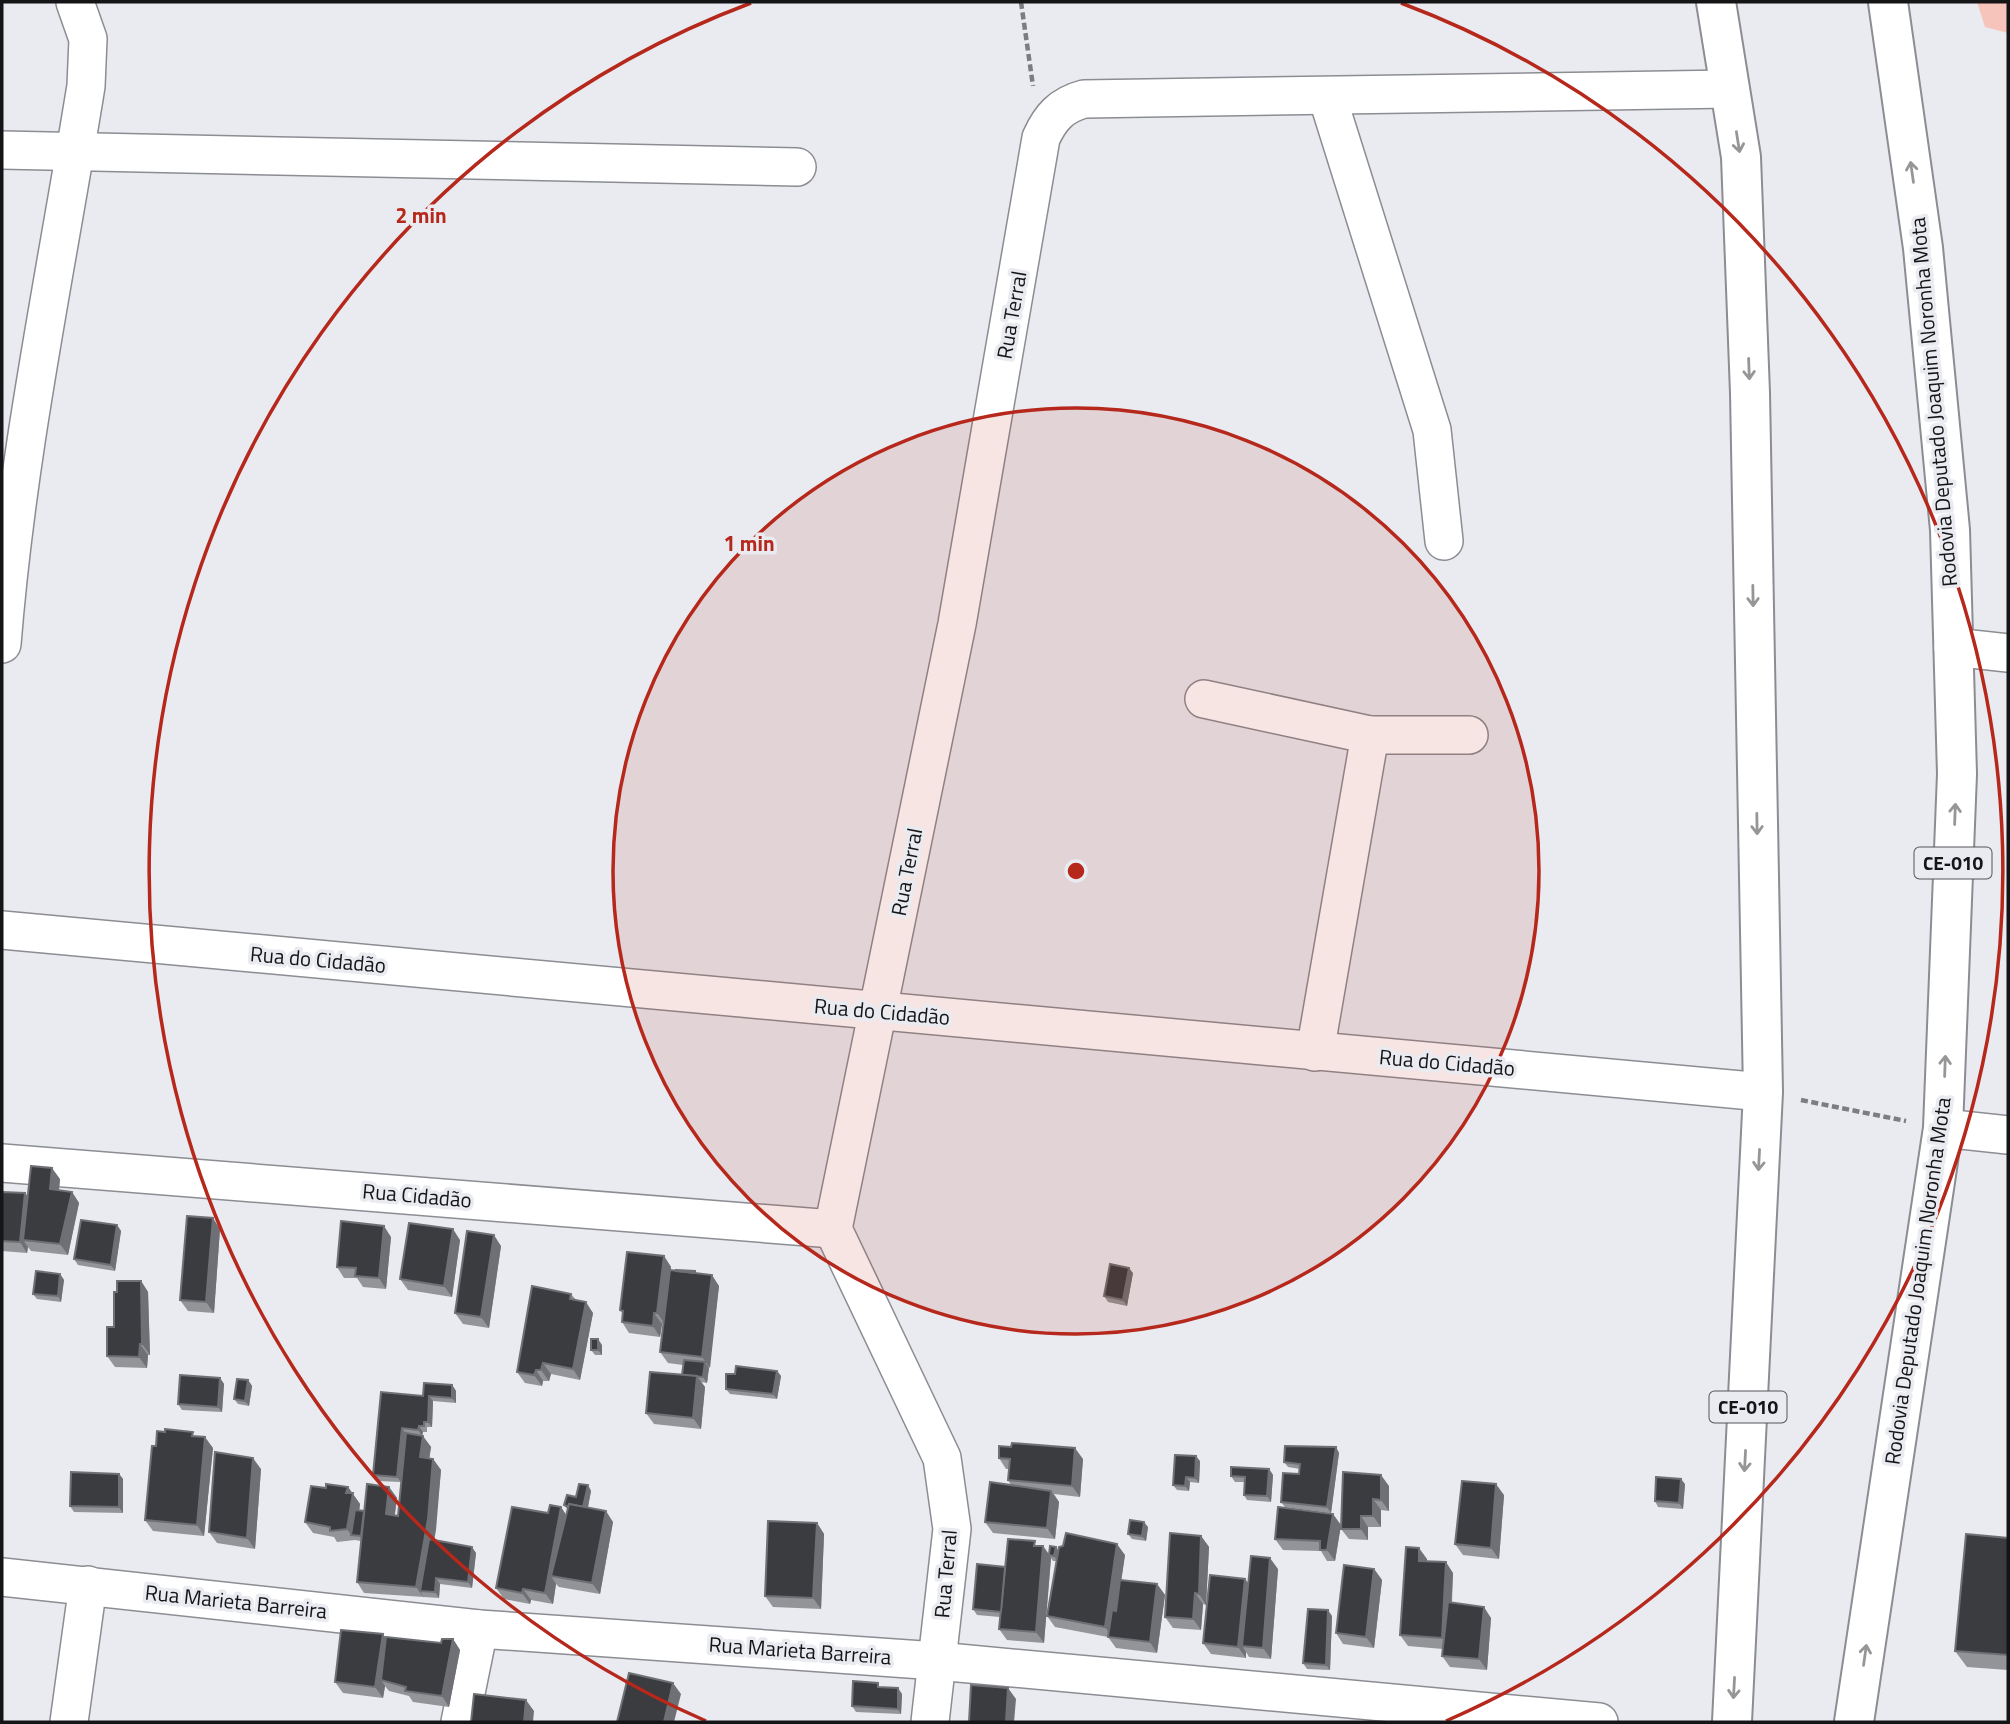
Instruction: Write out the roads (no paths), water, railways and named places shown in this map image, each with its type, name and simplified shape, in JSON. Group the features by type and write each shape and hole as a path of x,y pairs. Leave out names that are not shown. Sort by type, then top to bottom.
{"highway":[{"name":"CE-010","path":"1716,2 1741,157 1750,393 1763,1092 1732,1722"},
{"name":"Rodovia Deputado Joaquim Noronha Mota","path":"1854,1722 1943,1128 1957,774 1950,530 1923,248 1888,2"}],"street":[{"path":"2,644 9,557 34,372 86,86 88,39 75,2"},
{"path":"1444,541 1432,430 1327,96 1730,89"},
{"name":"Rua Terral","path":"930,1722 952,1529 942,1458 833,1229 957,624 1041,138 1049,120 1060,109 1084,99 1327,96"},
{"path":"2,150 797,167"},
{"path":"1953,647 2008,653"},
{"path":"1204,699 1370,735 1469,735"},
{"path":"1315,1052 1370,735"},
{"name":"Rua do Cidadão","path":"2,930 1763,1092"},
{"path":"1943,1128 2008,1135"},
{"name":"Rua Cidadão","path":"2,1163 833,1229"},
{"name":"Rua Marieta Barreira","path":"2,1577 480,1629 937,1661 1599,1722"},
{"path":"69,1722 88,1585"},
{"path":"460,1722 480,1629"}]}
